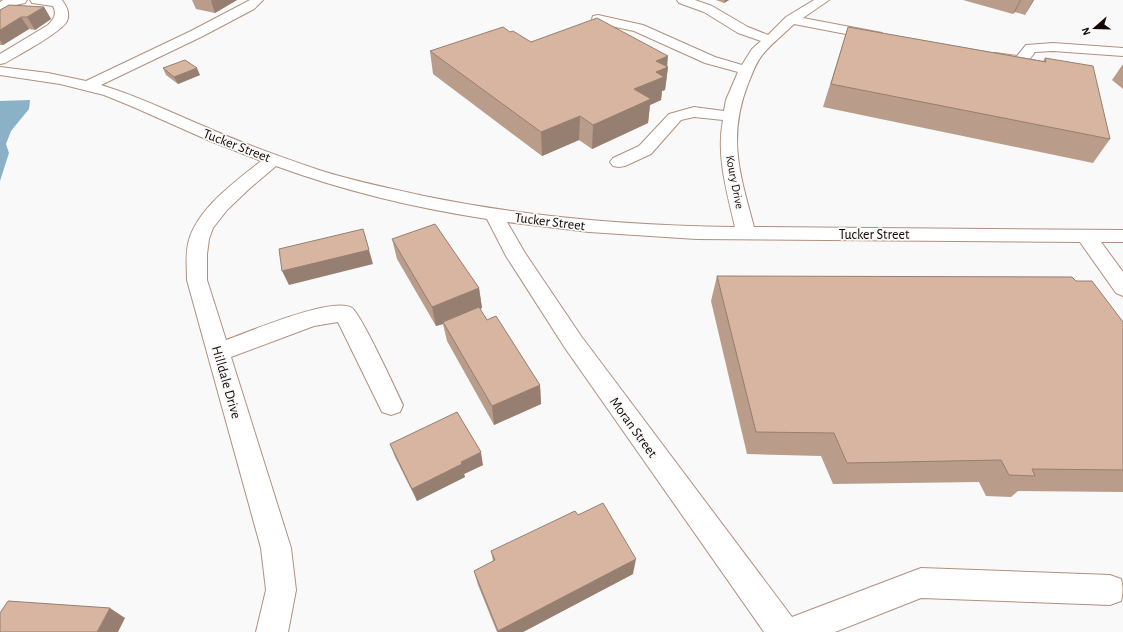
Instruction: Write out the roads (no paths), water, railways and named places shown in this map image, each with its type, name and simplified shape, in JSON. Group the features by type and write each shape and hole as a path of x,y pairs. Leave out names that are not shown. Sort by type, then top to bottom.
{"street":[{"path":"0,7 8,3 21,0"},
{"path":"0,60 53,28 60,21 62,11 58,3 36,0"},
{"path":"87,86 196,34 250,6 257,0"},
{"path":"683,0 708,9 743,30 770,40"},
{"name":"Koury Drive","path":"746,233 730,168 728,134 734,100 746,70 757,52 790,20 823,0"},
{"path":"598,19 638,28 710,60 746,70"},
{"path":"790,20 890,38"},
{"path":"982,55 1021,61 1031,48 1053,47 1123,52"},
{"name":"Tucker Street","path":"0,71 44,76 87,86 127,99 203,132 274,159 313,173 372,191 494,215 631,230 746,233 1123,236"},
{"path":"619,162 645,150 675,117 694,112 732,116"},
{"name":"Hilldale Drive","path":"272,632 281,590 276,548 197,280 199,239 211,216 232,195 274,159"},
{"name":"Moran Street","path":"494,215 516,256 573,342 783,632"},
{"path":"1086,236 1123,288"},
{"path":"218,352 311,318 331,314 344,314 350,321 391,406"},
{"path":"794,632 921,583 1110,590"}],"water":[{"path":"30,100 29,109 11,131 6,144 9,153 0,181 0,101"}]}
